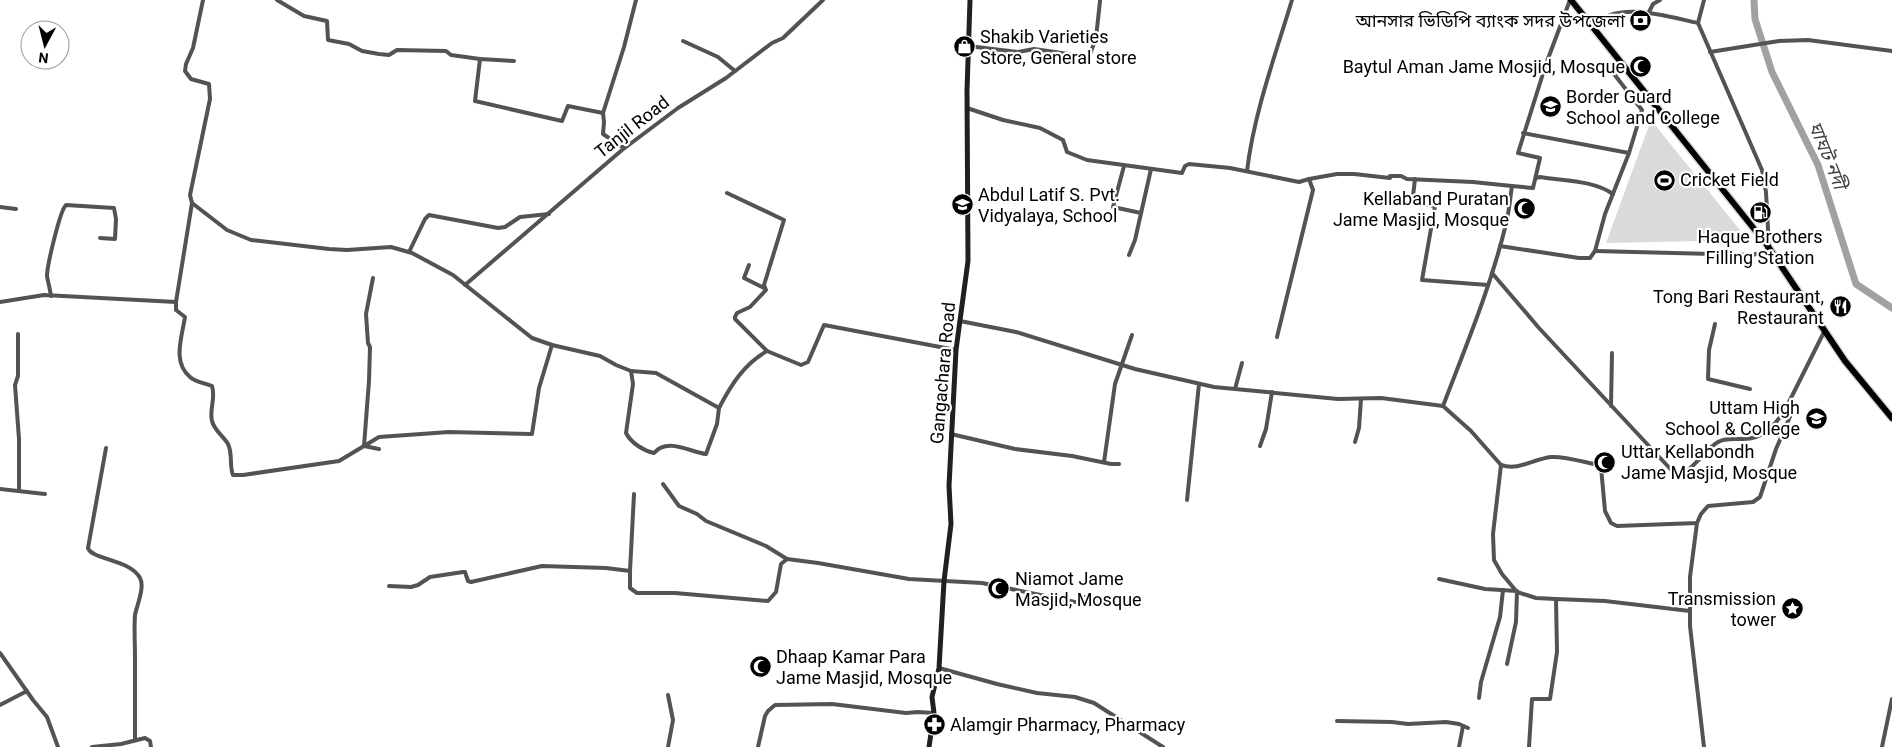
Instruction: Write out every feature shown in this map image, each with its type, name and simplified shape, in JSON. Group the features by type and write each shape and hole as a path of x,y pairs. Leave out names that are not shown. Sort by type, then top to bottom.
{"highway":[{"path":"1571,0 1768,247 1845,361 1892,418"}],"main road":[{"name":"Gangachara Road","path":"929,747 934,713 932,697 939,668 944,580 951,524 949,486 956,350 968,261 967,108 970,0"}],"street":[{"path":"203,0 193,48 185,71 186,75 190,78 205,82 210,88 210,99 190,195 192,203 176,310 185,317 179,355 180,364 190,378 212,386 214,395 212,423 228,445 232,456 233,475 339,461 379,437 449,432 532,434 539,388 552,346"},
{"path":"277,0 304,16 327,21 328,40 349,44 362,51 389,55 397,50 446,50 451,55 514,61"},
{"path":"624,148 603,134 604,122 602,113 624,47 636,0"},
{"name":"Tanjil Road","path":"466,285 624,148 678,108 735,71 772,43 783,38 823,0"},
{"path":"1247,171 1249,152 1263,95 1292,0"},
{"path":"967,108 1002,120 1040,128 1063,140 1067,152 1087,160 1124,166 1182,173 1185,166 1189,164 1247,171 1299,182 1309,178 1336,174 1354,174 1534,188 1540,158 1518,153 1552,46 1571,0"},
{"path":"1648,12 1653,4 1660,0"},
{"path":"1595,251 1752,255 1765,252 1768,247 1766,192 1762,170 1698,23 1704,0"},
{"path":"968,46 1018,52 1034,49 1089,57 1096,38 1100,1"},
{"path":"1592,26 1598,19 1614,12 1628,9 1698,23"},
{"path":"1710,52 1779,41 1808,40 1892,51"},
{"path":"683,41 718,58 735,71"},
{"path":"480,59 475,101 562,121 568,106 602,113"},
{"path":"1500,246 1579,258 1590,258 1595,251 1642,110 1614,74 1612,69 1622,63"},
{"path":"1523,133 1629,153"},
{"path":"1124,166 1113,207 1141,213"},
{"path":"1129,255 1135,240 1151,169"},
{"path":"1277,337 1312,190 1309,178"},
{"path":"1536,178 1594,185 1606,189 1613,194"},
{"path":"1415,179 1413,196 1424,197 1423,204 1435,206 1422,280 1488,285"},
{"path":"1443,406 1492,273 1507,223 1512,186"},
{"path":"727,192 784,220 764,285 766,290"},
{"path":"192,203 227,230 251,240 338,250 391,247 409,252 466,285 532,338 552,346 600,356 631,371 656,373 719,408"},
{"path":"51,296 47,275 52,244 57,233 62,208 66,205 114,208 116,239 100,238"},
{"path":"0,207 16,209"},
{"path":"409,252 425,219 429,215 498,228 505,227 520,217 549,214"},
{"path":"749,265 744,278 766,290"},
{"path":"1492,273 1539,328 1676,475 1681,475 1688,470 1709,447 1721,440 1751,440 1761,436 1776,424 1825,331"},
{"path":"364,446 370,347 368,343 366,314 373,278"},
{"path":"766,290 750,307 737,313 735,320 767,351 801,365 808,362 822,327 827,324 956,350"},
{"path":"0,302 51,296 176,302"},
{"path":"960,321 1016,332 1122,364 1199,384 1338,399 1380,398 1443,406 1471,431 1501,464 1507,467 1525,465 1551,457 1601,467 1605,511 1610,523 1617,526 1698,523"},
{"path":"1715,324 1709,350 1708,378 1750,389"},
{"path":"18,334 18,376 15,385 19,439 19,490"},
{"path":"1104,462 1115,384 1132,335"},
{"path":"631,371 633,384 626,433 629,438 651,453 654,453 660,447 666,446 682,447 706,454 717,424 719,408 732,384 744,369 758,356 767,351"},
{"path":"1611,406 1612,353"},
{"path":"1235,389 1242,363"},
{"path":"1187,500 1199,384"},
{"path":"1260,446 1266,429 1272,392"},
{"path":"1355,442 1360,428 1360,399"},
{"path":"1704,747 1690,626 1690,577 1698,523 1701,514 1708,506 1753,502 1760,497 1776,449 1792,412 1786,408"},
{"path":"951,434 1015,449 1119,464"},
{"path":"364,446 380,449"},
{"path":"106,448 88,548 94,555 113,559 124,564 139,576 142,582 135,617 135,740"},
{"path":"1501,464 1493,534 1494,560 1502,574 1517,592 1536,598 1605,601 1690,612"},
{"path":"663,484 679,506 697,514 706,521 766,546 787,559 909,579 982,584 1075,602"},
{"path":"0,489 44,494"},
{"path":"634,494 630,588 637,593 675,593 768,602 776,592 781,564 787,559"},
{"path":"390,586 411,587 430,577 463,572 465,572 468,580 471,582 482,581 542,566 606,568 630,571"},
{"path":"1439,579 1485,589 1517,591 1516,622 1507,664"},
{"path":"1479,698 1481,682 1500,617 1503,590"},
{"path":"1085,597 1102,599"},
{"path":"1529,747 1532,699 1550,699 1557,652 1556,599"},
{"path":"0,653 47,717 58,747"},
{"path":"939,668 997,684 1037,693 1075,697 1094,703 1163,747"},
{"path":"0,705 27,691"},
{"path":"668,695 673,720 668,747"},
{"path":"1882,747 1892,699"},
{"path":"758,747 765,716 775,705 832,704 906,713 934,713"},
{"path":"1337,721 1408,724 1446,722 1468,728"},
{"path":"1459,747 1463,726"},
{"path":"92,747 121,746 145,738 150,742 151,747"}],"shaded area":[{"name":"Cricket Field","path":"1651,120 1748,240 1606,243"}],"waterway":[{"name":"ঘাঘট নদী","path":"1754,0 1755,19 1772,72 1818,165 1856,284 1892,308"}],"place":[{"name":"আনসার ভিডিপি ব্যাংক সদর উপজেলা","path":"1641,21"},
{"name":"Shakib Varieties Store, General store","path":"964,47"},
{"name":"Baytul Aman Jame Mosjid, Mosque","path":"1641,67"},
{"name":"Border Guard School and College","path":"1550,107"},
{"name":"Cricket Field","path":"1664,180"},
{"name":"Abdul Latif S. Pvt. Vidyalaya, School","path":"962,205"},
{"name":"Kellaband Puratan Jame Masjid, Mosque","path":"1525,209"},
{"name":"Haque Brothers Filling Station","path":"1760,212"},
{"name":"Tong Bari Restaurant, Restaurant","path":"1840,307"},
{"name":"Uttam High School & College","path":"1816,418"},
{"name":"Uttar Kellabondh Jame Masjid, Mosque","path":"1605,462"},
{"name":"Niamot Jame Masjid, Mosque","path":"999,589"},
{"name":"Transmission tower","path":"1792,609"},
{"name":"Dhaap Kamar Para Jame Masjid, Mosque","path":"760,667"},
{"name":"Alamgir Pharmacy, Pharmacy","path":"934,725"}]}
